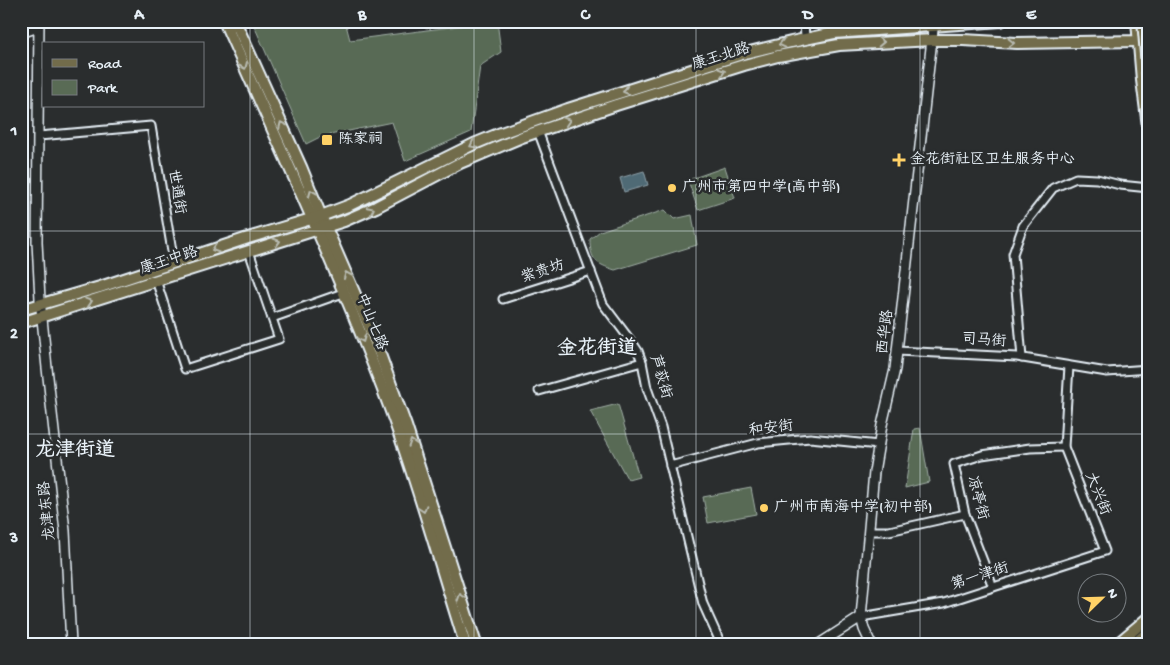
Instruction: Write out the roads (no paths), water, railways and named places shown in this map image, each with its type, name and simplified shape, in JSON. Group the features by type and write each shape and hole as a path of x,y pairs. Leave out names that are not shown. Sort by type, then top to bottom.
{"highway":[{"path":"1144,21 1149,76"}],"main road":[{"name":"中山七路","path":"224,21 274,134 298,171"},
{"name":"中山七路","path":"235,21 321,228 343,293 394,420 465,644"},
{"name":"康王北路","path":"317,218 350,205 474,144 520,125 728,58 834,33 907,28 934,23 1001,21"},
{"path":"1137,21 1149,134"},
{"path":"1138,41 1149,33"},
{"name":"康王北路","path":"321,228 364,213 437,174 538,131 744,65 778,56 832,45 907,41 962,40 1017,43 1138,41"},
{"name":"康王中路","path":"21,310 317,218"},
{"name":"中山七路","path":"321,228 374,338 394,390 476,644"},
{"name":"康王中路","path":"21,323 321,228"},
{"path":"1117,644 1149,617"},
{"path":"1134,644 1149,631"}],"street":[{"path":"804,21 805,39"},
{"name":"西华路","path":"871,644 861,617 874,472 895,369 934,23"},
{"path":"21,33 38,24"},
{"name":"龙津东路","path":"38,24 37,242 42,317 64,532 72,644"},
{"path":"907,28 912,30 914,34 907,41"},
{"name":"世通街","path":"38,136 151,126 174,263"},
{"name":"芦荻街","path":"538,131 603,304 634,345 642,362 647,388 661,427 703,604 720,644"},
{"path":"1022,358 1013,254 1023,226 1053,188 1076,178 1097,179 1120,185 1149,188"},
{"path":"156,280 185,369 279,339 249,251"},
{"name":"紫贵坊","path":"503,300 591,271"},
{"path":"272,318 343,293"},
{"name":"司马街","path":"897,351 1022,358 1107,372 1149,369"},
{"path":"539,391 642,362"},
{"path":"1064,447 1069,366"},
{"name":"和安街","path":"670,466 758,443 810,438 879,444"},
{"name":"凉亭街","path":"993,587 965,514 954,464 982,455 1030,448 1064,447"},
{"name":"大兴街","path":"1064,447 1105,551"},
{"path":"869,531 890,531 965,514"},
{"name":"第一津街","path":"861,617 944,603 1105,551"},
{"path":"819,644 861,617"},
{"path":"1126,644 1149,625"},
{"path":"1141,644 1149,637"}],"water":[{"path":"644,171 648,185 624,192 620,178"}],"place":[{"name":"陈家祠","path":"327,140"},
{"name":"金花街社区卫生服务中心","path":"899,160"},
{"name":"广州市第四中学(高中部)","path":"672,188"},
{"name":"广州市南海中学(初中部)","path":"764,508"}],"district":[{"name":"金花街道","path":"597,349"},
{"name":"龙津街道","path":"75,451"}]}
